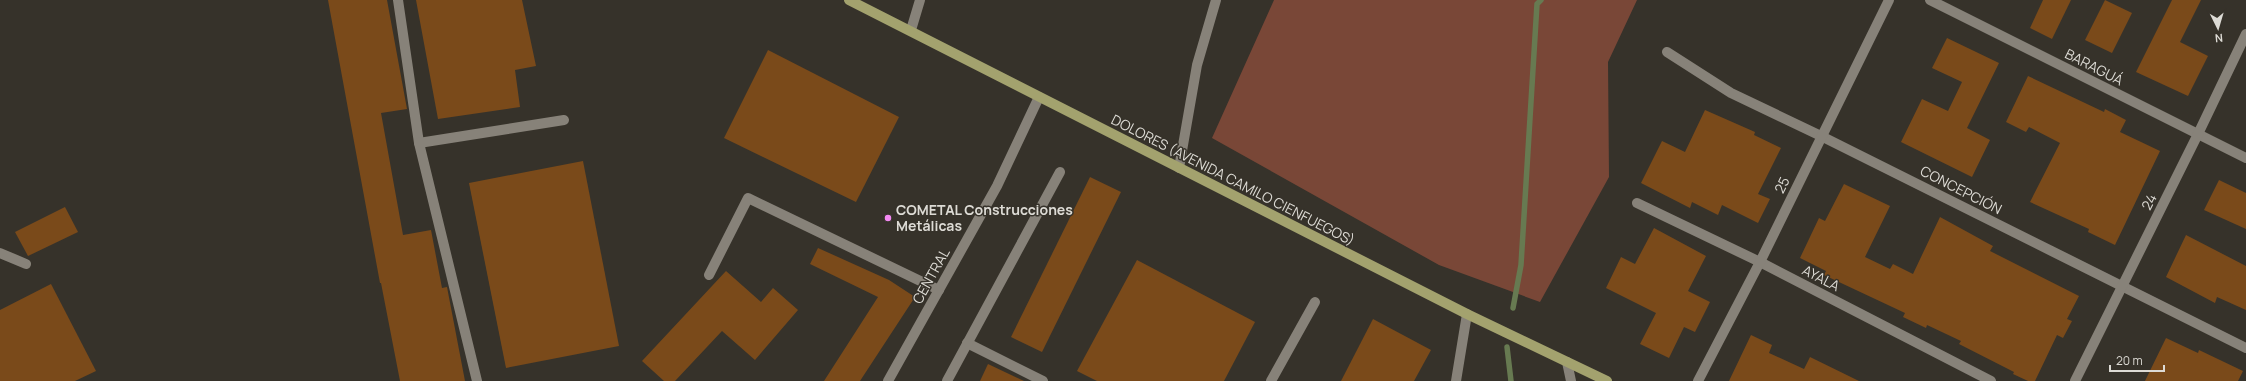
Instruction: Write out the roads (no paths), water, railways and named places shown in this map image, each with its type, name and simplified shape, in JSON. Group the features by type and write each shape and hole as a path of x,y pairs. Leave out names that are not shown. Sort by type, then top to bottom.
{"main road":[{"name":"DOLORES (AVENIDA CAMILO CIENFUEGOS)","path":"849,0 911,30 1039,97 1467,314 1607,381"}],"street":[{"path":"398,0 419,144 478,381"},
{"path":"911,30 920,0"},
{"path":"1179,168 1197,65 1216,0"},
{"name":"25","path":"1698,381 1760,262 1889,0"},
{"name":"BARAGUÁ","path":"1930,0 2246,158"},
{"name":"24","path":"2075,381 2246,34"},
{"name":"CONCEPCIÓN","path":"1667,52 1731,93 1821,136 2246,348"},
{"name":"CENTRAL","path":"888,381 997,186 1039,97"},
{"path":"419,144 564,120"},
{"path":"947,381 1060,172"},
{"path":"709,275 748,198 939,290"},
{"name":"AYALA","path":"1637,202 1760,262 1991,381"},
{"path":"0,253 26,264"},
{"path":"1271,381 1315,302"},
{"path":"1456,381 1467,314"},
{"path":"967,343 1044,381"},
{"path":"1568,362 1571,381"}],"waterway":[{"path":"1513,308 1521,265 1537,4 1541,0"},
{"path":"1507,347 1511,381"}],"place":[{"name":"COMETAL Construcciones Metálicas","path":"888,218"}]}
